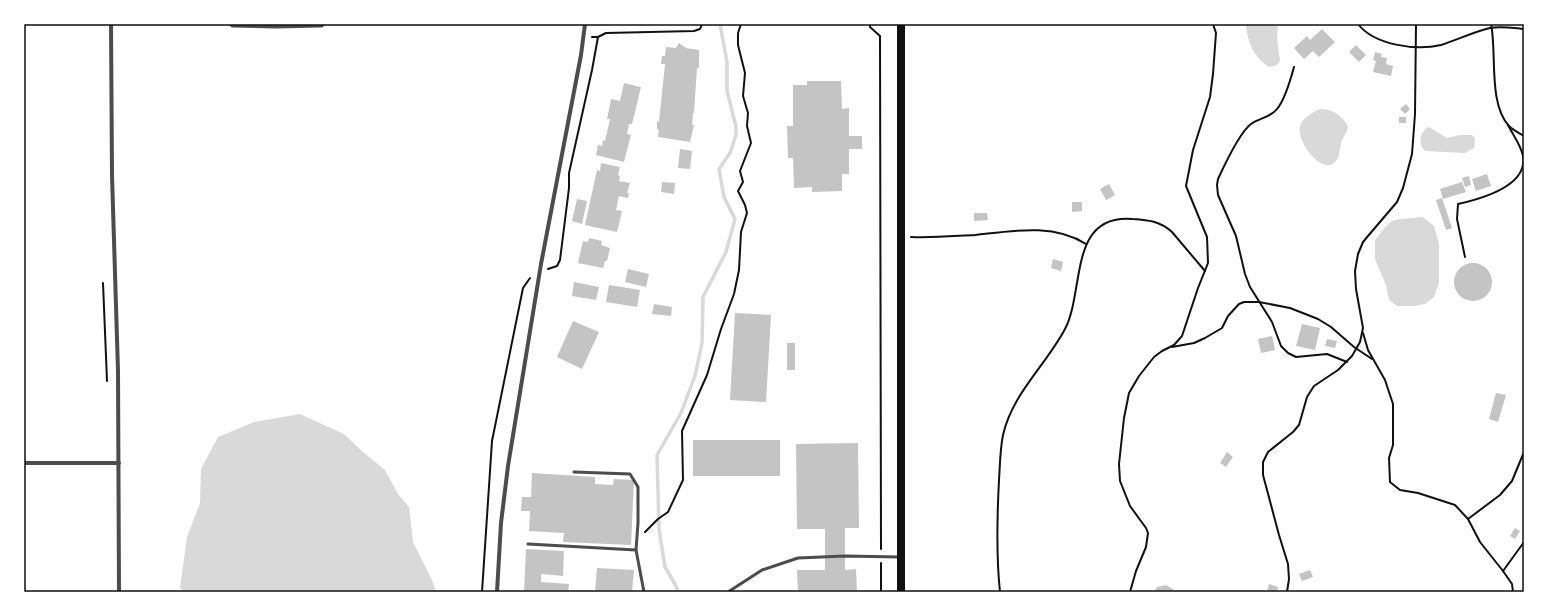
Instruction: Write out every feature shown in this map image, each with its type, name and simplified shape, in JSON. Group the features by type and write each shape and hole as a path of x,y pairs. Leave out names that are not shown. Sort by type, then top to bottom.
{"main road":[{"path":"901,24 902,592"}],"street":[{"path":"111,24 112,175 118,371 119,592"},
{"path":"233,24 321,24"},
{"path":"497,592 504,492 540,272 584,37 585,24"},
{"path":"24,463 119,463"}],"lane":[{"path":"574,472 630,474 638,487 636,550 644,592"},
{"path":"528,544 636,550"},
{"path":"728,592 762,570 798,558 845,556 901,557"}],"path":[{"path":"584,37 598,37 606,33 694,31 700,29 702,24"},
{"path":"640,536 658,518 668,512 683,480 682,431 707,375 721,329 734,294 739,270 741,232 747,213 745,205 738,192 743,182 740,171 751,143 747,126 748,113 744,96 745,73 738,45 738,33 741,24"},
{"path":"870,24 870,27 880,36 881,592"},
{"path":"1170,348 1178,342 1184,331 1208,263 1207,237 1186,186 1193,150 1210,97 1216,33 1213,24"},
{"path":"1358,24 1363,30 1376,39 1397,44 1428,47 1441,45 1492,28 1524,29"},
{"path":"1416,24 1417,46 1415,114 1409,165 1397,202 1363,242 1358,254 1355,271 1356,289 1365,342 1385,380 1393,404 1393,445 1389,458 1390,482 1400,490 1418,493 1455,505 1468,519 1480,542 1512,584 1513,592"},
{"path":"1491,24 1496,92 1501,112 1518,144 1523,157 1524,165"},
{"path":"482,592 492,441 523,288 529,279 540,272 557,266 560,260 569,188 569,173 598,37"},
{"path":"1294,67 1278,109 1271,115 1252,122 1246,129 1239,138 1221,173 1217,185 1220,200 1236,236 1245,274 1250,287 1272,322 1279,342 1288,353 1296,357 1327,354 1347,362"},
{"path":"1508,125 1524,136"},
{"path":"1465,257 1458,219 1458,204 1490,195 1510,183 1521,172 1523,157"},
{"path":"1000,592 996,535 1003,436 1008,420 1021,394 1068,324 1074,304 1080,262 1086,244 1099,228 1110,221 1124,218 1157,222 1166,226 1172,232 1205,271"},
{"path":"902,237 947,237 1042,230 1065,234 1086,244"},
{"path":"103,283 107,381"},
{"path":"1130,592 1136,571 1146,547 1148,533 1130,506 1120,481 1119,464 1124,418 1129,393 1139,376 1154,357 1162,351 1170,348 1194,343 1222,328 1228,316 1240,304 1244,302 1259,302 1290,308 1318,319 1334,329 1357,349 1374,360"},
{"path":"1287,592 1289,579 1288,564 1263,475 1263,462 1268,452 1293,432 1299,425 1307,397 1314,386 1338,370 1347,362 1357,349 1362,337 1363,328"},
{"path":"1468,519 1500,495 1512,481 1524,452"},
{"path":"1503,571 1524,542"}],"shaded area":[{"path":"1246,24 1278,24 1277,39 1280,61 1277,65 1269,67 1255,54 1248,37"},
{"path":"1320,109 1329,110 1337,114 1348,127 1337,159 1334,163 1328,165 1322,164 1310,154 1305,147 1300,132 1300,126 1303,120"},
{"path":"1429,127 1447,138 1460,135 1472,135 1475,139 1474,148 1465,153 1426,151 1422,146 1421,135 1426,128"},
{"path":"1423,217 1434,226 1439,244 1439,283 1434,297 1425,304 1414,306 1397,306 1389,300 1386,285 1375,259 1375,240 1385,227 1392,221"},
{"path":"300,414 344,434 385,470 398,494 409,507 413,542 432,580 436,592 185,592 180,588 187,537 200,503 201,469 218,437 254,422"}],"building":[{"path":"1322,29 1335,42 1319,57 1313,51 1304,59 1294,48 1307,36 1310,40"},
{"path":"679,43 686,48 699,50 699,68 697,68 692,125 694,125 690,142 658,137 659,130 657,129 665,64 661,64 662,56 665,56 666,47 676,48"},
{"path":"1356,45 1366,55 1359,62 1349,52"},
{"path":"1375,52 1382,54 1381,57 1387,58 1386,64 1393,66 1391,76 1373,72 1376,61 1373,60"},
{"path":"807,81 841,81 842,109 849,108 849,136 862,136 862,149 849,149 849,174 842,174 842,191 812,192 812,187 794,188 793,158 788,158 787,126 793,126 793,85 807,85"},
{"path":"624,83 641,87 632,124 629,124 627,134 631,135 624,162 596,155 598,145 602,146 603,140 605,141 610,119 607,119 611,99 620,101"},
{"path":"1406,104 1410,109 1405,114 1400,109"},
{"path":"1399,117 1406,117 1406,123 1399,123"},
{"path":"680,149 692,151 690,169 678,168"},
{"path":"601,163 620,167 618,175 620,176 619,181 630,183 627,193 629,193 628,198 619,196 616,210 622,211 617,232 585,225 597,170 600,171"},
{"path":"1487,174 1491,186 1476,191 1472,179"},
{"path":"1469,176 1471,185 1465,187 1462,178"},
{"path":"662,182 675,183 674,194 661,192"},
{"path":"1462,182 1466,192 1443,199 1440,189"},
{"path":"1109,184 1115,195 1106,200 1100,189"},
{"path":"1442,198 1452,228 1446,230 1436,200"},
{"path":"577,199 587,201 582,224 572,221"},
{"path":"1072,202 1082,202 1082,211 1072,212"},
{"path":"974,213 987,213 988,220 974,221"},
{"path":"589,238 602,241 601,245 610,248 607,261 605,261 603,268 578,263 583,241 588,242"},
{"path":"1053,259 1063,262 1061,271 1051,268"},
{"path":"1473,263 1483,266 1489,272 1492,282 1489,292 1483,298 1473,301 1463,298 1457,292 1454,282 1457,272 1463,266"},
{"path":"628,269 649,274 646,287 625,282"},
{"path":"574,282 599,287 596,300 572,296"},
{"path":"609,285 640,290 637,307 606,302"},
{"path":"654,304 672,307 671,316 652,314"},
{"path":"735,313 771,315 766,402 730,400"},
{"path":"573,321 599,332 582,369 557,357"},
{"path":"1302,324 1320,328 1315,350 1296,346"},
{"path":"1272,336 1275,350 1261,353 1258,339"},
{"path":"1327,339 1337,341 1335,348 1325,346"},
{"path":"787,343 795,343 795,370 787,370"},
{"path":"1496,393 1506,395 1498,422 1489,419"},
{"path":"693,440 780,440 780,476 693,476"},
{"path":"858,443 859,528 845,528 845,570 856,569 857,592 798,592 797,570 825,570 825,529 797,529 796,444"},
{"path":"1227,452 1233,457 1226,467 1220,463"},
{"path":"532,473 595,477 595,484 613,485 614,479 634,480 631,545 563,542 564,533 529,531 530,511 521,511 522,497 531,497"},
{"path":"1515,528 1520,531 1515,539 1510,536"},
{"path":"526,549 564,551 563,576 541,574 541,582 569,584 568,592 524,592"},
{"path":"597,568 634,570 632,592 595,592"},
{"path":"1310,570 1313,577 1302,581 1299,574"},
{"path":"1269,584 1278,587 1277,592 1267,592"},
{"path":"1166,585 1173,589 1174,592 1154,592 1157,587"}],"waterway":[{"path":"678,592 665,567 659,529 657,455 681,413 695,376 702,343 703,297 726,252 735,219 724,197 719,169 730,153 736,135 736,127 727,91 727,62 720,24"}]}
